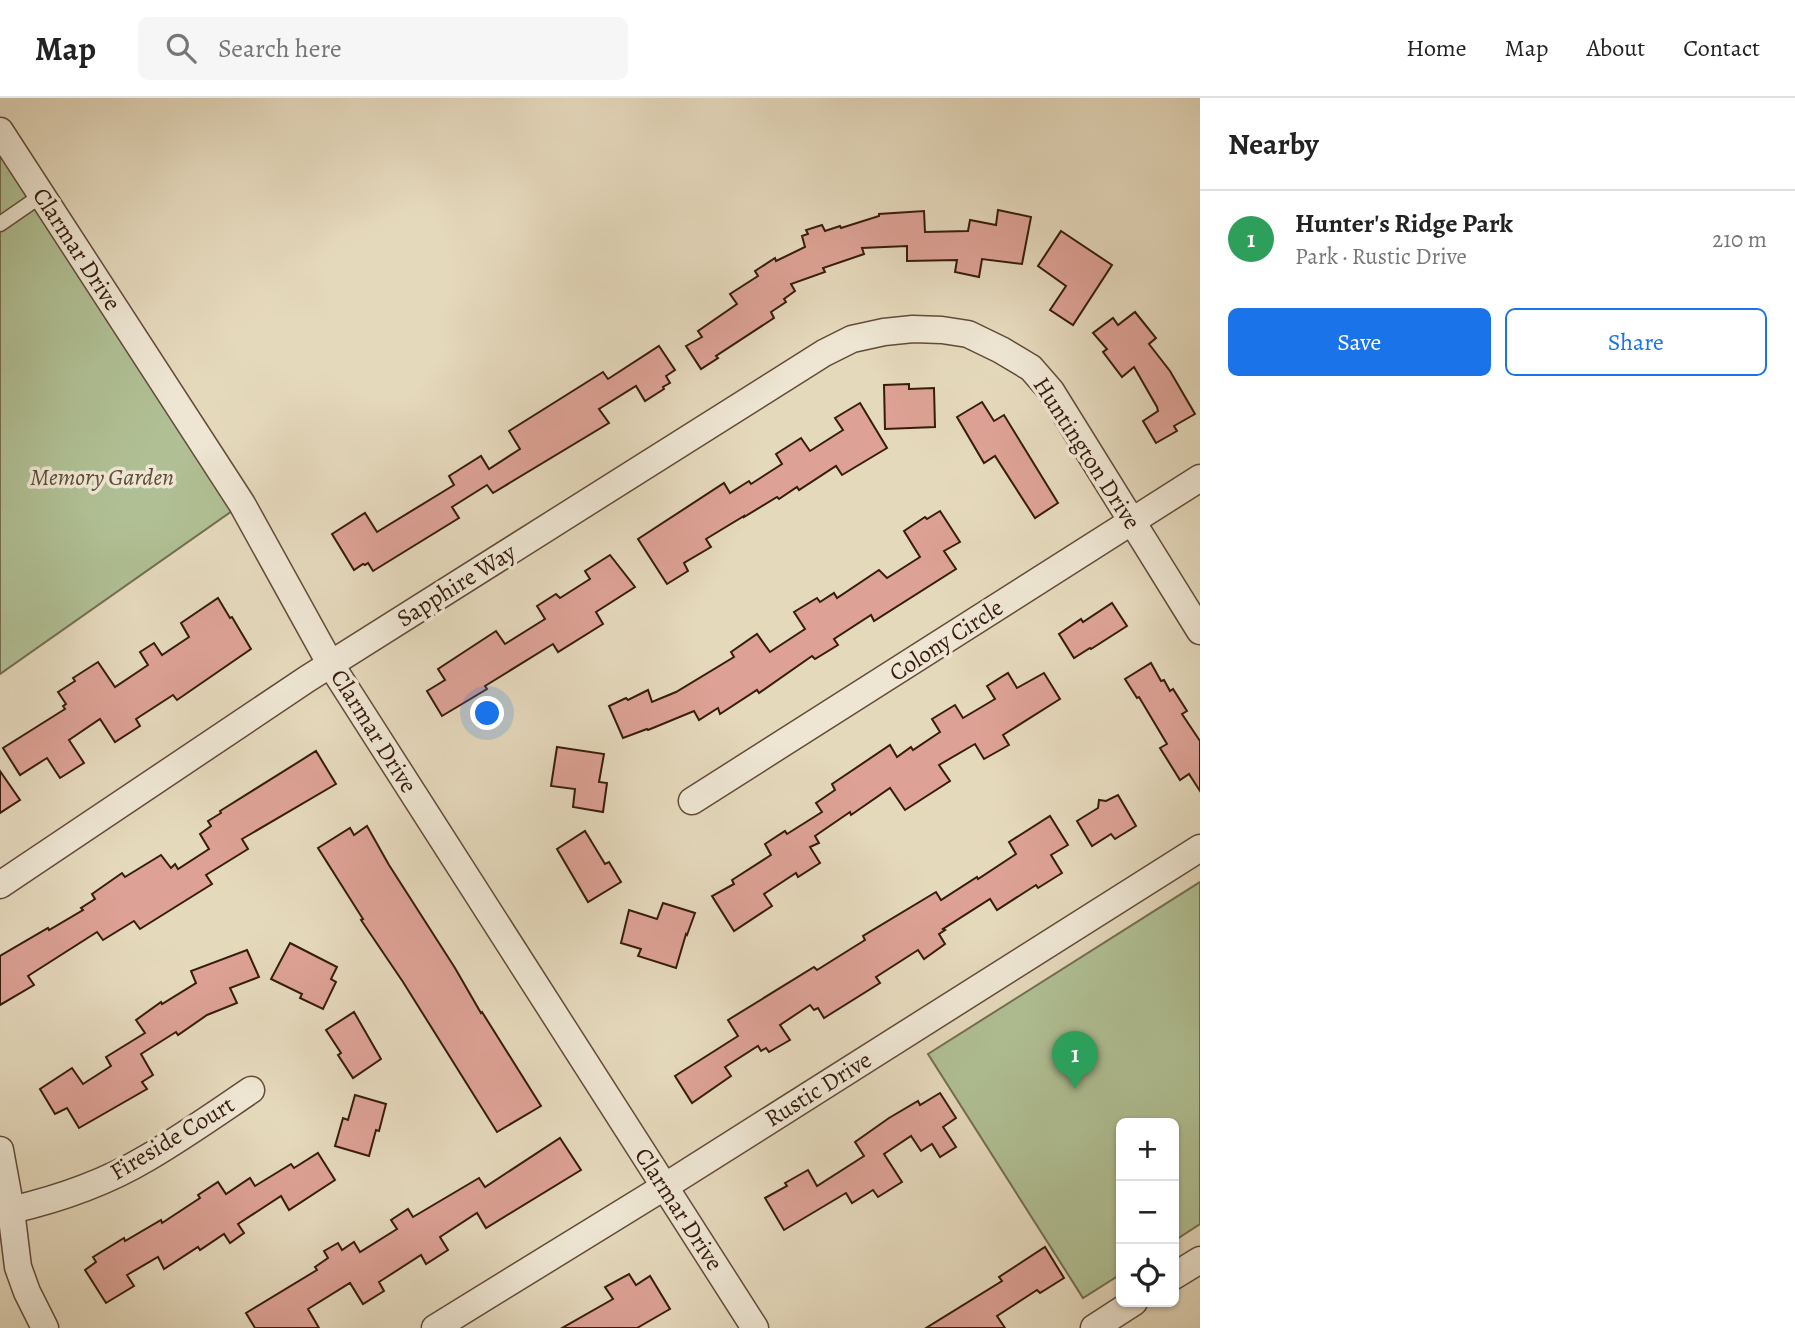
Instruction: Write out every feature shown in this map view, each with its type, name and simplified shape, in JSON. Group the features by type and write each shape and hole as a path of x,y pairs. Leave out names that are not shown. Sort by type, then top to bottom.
{"street":[{"name":"Clarmar Drive","path":"5,148 42,195 242,504 331,665 755,1328"},
{"name":"Sapphire Way","path":"0,885 307,679 824,353 852,339 873,334 930,329"},
{"name":"Huntington Drive","path":"930,329 968,334 1031,368 1051,391 1200,631"},
{"name":"Colony Circle","path":"692,802 1200,478"},
{"name":"Rustic Drive","path":"435,1328 664,1187 1200,848"},
{"name":"Fireside Court","path":"11,1210 52,1200 108,1178 147,1158 251,1090"},
{"path":"0,1150 18,1267 45,1328"},
{"path":"1179,1273 1200,1260"},
{"path":"1094,1328 1126,1307"}],"lane":[{"path":"0,224 42,195"}],"green space":[{"name":"Memory Garden","path":"0,131 242,504 0,674"},
{"path":"1200,882 1200,1224 1179,1238 1179,1118 1116,1118 1116,1277 1083,1298 928,1054"}],"building":[{"path":"998,210 1031,217 1022,264 982,259 979,277 955,272 957,260 907,261 907,246 862,248 864,254 823,268 825,272 791,284 795,291 784,299 786,302 771,312 774,318 701,369 686,346 702,337 698,331 737,304 730,294 758,276 755,271 775,258 776,261 805,247 802,236 808,234 806,230 822,225 825,231 840,226 841,228 879,214 924,211 925,232 968,231 970,220 996,225"},
{"path":"1061,231 1112,265 1073,325 1050,310 1066,286 1038,266"},
{"path":"1135,312 1156,338 1149,344 1170,371 1195,414 1174,426 1177,431 1156,443 1143,421 1158,411 1157,407 1134,367 1122,377 1103,352 1107,349 1093,333 1113,318 1118,325"},
{"path":"659,346 675,370 666,376 670,383 663,387 664,389 645,401 636,386 599,409 609,423 493,493 487,485 452,507 459,518 373,571 368,563 354,570 332,534 365,513 377,532 454,485 449,476 481,456 489,469 520,449 509,431 603,372 608,379"},
{"path":"909,384 909,389 934,388 935,427 885,429 884,385"},
{"path":"982,402 994,421 1004,415 1058,503 1035,518 995,456 984,463 957,417"},
{"path":"860,403 887,448 842,475 836,466 799,490 797,487 779,499 777,497 706,539 711,547 684,563 688,571 667,584 638,539 724,483 730,493 749,481 751,484 782,464 776,454 801,438 810,451 843,430 835,418"},
{"path":"940,511 960,542 944,551 956,569 874,621 871,615 834,639 838,645 815,659 812,656 759,693 757,690 720,714 718,708 699,720 694,711 623,738 609,706 648,690 652,702 676,692 734,657 731,652 757,634 770,652 805,629 794,612 817,598 820,602 834,593 837,598 879,570 887,578 920,557 904,531"},
{"path":"610,555 635,587 596,612 603,624 558,652 553,644 442,716 427,691 445,680 438,669 496,631 505,644 545,619 537,606 556,594 560,598 590,579 585,571"},
{"path":"218,598 251,649 177,700 173,695 136,719 140,726 115,742 100,719 69,740 84,763 60,778 47,758 20,775 3,748 65,709 63,706 66,704 58,692 75,681 73,678 98,662 115,687 148,665 140,652 154,643 162,655 189,637 181,623"},
{"path":"1112,603 1127,626 1074,658 1059,634"},
{"path":"1151,663 1161,681 1164,680 1170,691 1173,689 1187,711 1182,714 1200,741 1200,791 1189,774 1180,780 1160,748 1167,744 1125,679"},
{"path":"1008,673 1017,688 1044,673 1060,699 1003,735 1009,745 984,759 975,744 939,765 950,781 905,810 890,788 815,836 819,843 810,847 820,863 798,877 796,873 764,894 772,906 734,931 712,896 734,884 732,880 771,855 765,844 822,812 816,803 835,790 832,784 890,745 897,757 911,747 913,750 940,732 932,719 955,705 963,718 995,699 987,686"},
{"path":"557,747 604,754 599,782 607,783 603,812 573,807 575,789 551,786"},
{"path":"316,751 336,784 242,839 248,849 206,875 212,884 140,929 134,921 103,940 97,932 28,976 34,985 0,1005 0,956 83,910 81,908 95,899 92,894 122,873 125,877 161,855 171,868 175,864 178,869 209,849 200,834 211,826 208,821"},
{"path":"0,771 20,800 0,813"},
{"path":"1118,795 1136,826 1115,839 1111,834 1092,846 1077,821 1098,808 1099,800 1106,801"},
{"path":"1050,816 1068,845 1051,855 1062,873 1038,888 1036,885 997,910 990,899 943,929 945,930 939,934 945,944 924,959 918,950 876,977 880,983 824,1018 818,1008 814,1010 810,1005 780,1025 790,1040 769,1052 766,1048 761,1051 758,1046 725,1067 731,1076 692,1103 675,1076 738,1036 728,1020 814,967 817,970 865,940 863,936 936,892 941,900 977,877 978,879 1016,854 1009,842"},
{"path":"367,826 541,1106 497,1132 318,848 350,828 354,835"},
{"path":"585,831 605,864 609,862 621,882 588,902 557,849"},
{"path":"663,903 695,913 676,968 638,956 641,949 621,943 629,910 657,919"},
{"path":"290,943 337,967 331,979 336,982 323,1009 300,998 302,994 271,979"},
{"path":"247,950 259,977 230,988 237,1003 207,1015 178,1035 176,1032 141,1054 153,1075 142,1082 147,1089 79,1128 67,1108 55,1114 40,1089 72,1068 83,1084 111,1066 106,1057 145,1033 136,1020 161,1002 162,1004 196,983 191,971"},
{"path":"354,1012 381,1059 353,1078 326,1030"},
{"path":"940,1093 956,1118 943,1127 956,1147 940,1157 932,1144 921,1151 911,1136 884,1154 902,1182 878,1197 873,1190 852,1203 846,1193 784,1230 765,1198 808,1170 817,1186 864,1156 855,1142 918,1101 920,1105"},
{"path":"355,1095 386,1104 369,1156 335,1146 343,1118 348,1120"},
{"path":"560,1138 581,1170 486,1228 477,1213 440,1237 448,1250 426,1264 421,1255 379,1282 384,1291 363,1304 350,1283 308,1309 319,1328 255,1328 246,1313 317,1270 315,1267 328,1258 324,1251 338,1243 342,1250 354,1242 360,1252 397,1229 391,1220 408,1209 413,1217 479,1178 485,1187"},
{"path":"318,1153 335,1180 289,1210 281,1196 238,1224 244,1233 230,1243 224,1234 164,1269 158,1257 127,1275 134,1286 106,1303 85,1270 96,1262 93,1257 124,1238 125,1241 161,1220 162,1223 200,1198 198,1195 218,1182 226,1194 250,1178 255,1186 291,1164 294,1168"},
{"path":"1045,1247 1064,1278 1040,1293 1037,1290 997,1316 1005,1328 926,1328 1002,1281 999,1277"},
{"path":"629,1274 636,1285 650,1276 670,1309 637,1328 562,1328 613,1299 605,1287"}],"place":[{"name":"Hunter's Ridge Park","path":"1075,1089"}]}
